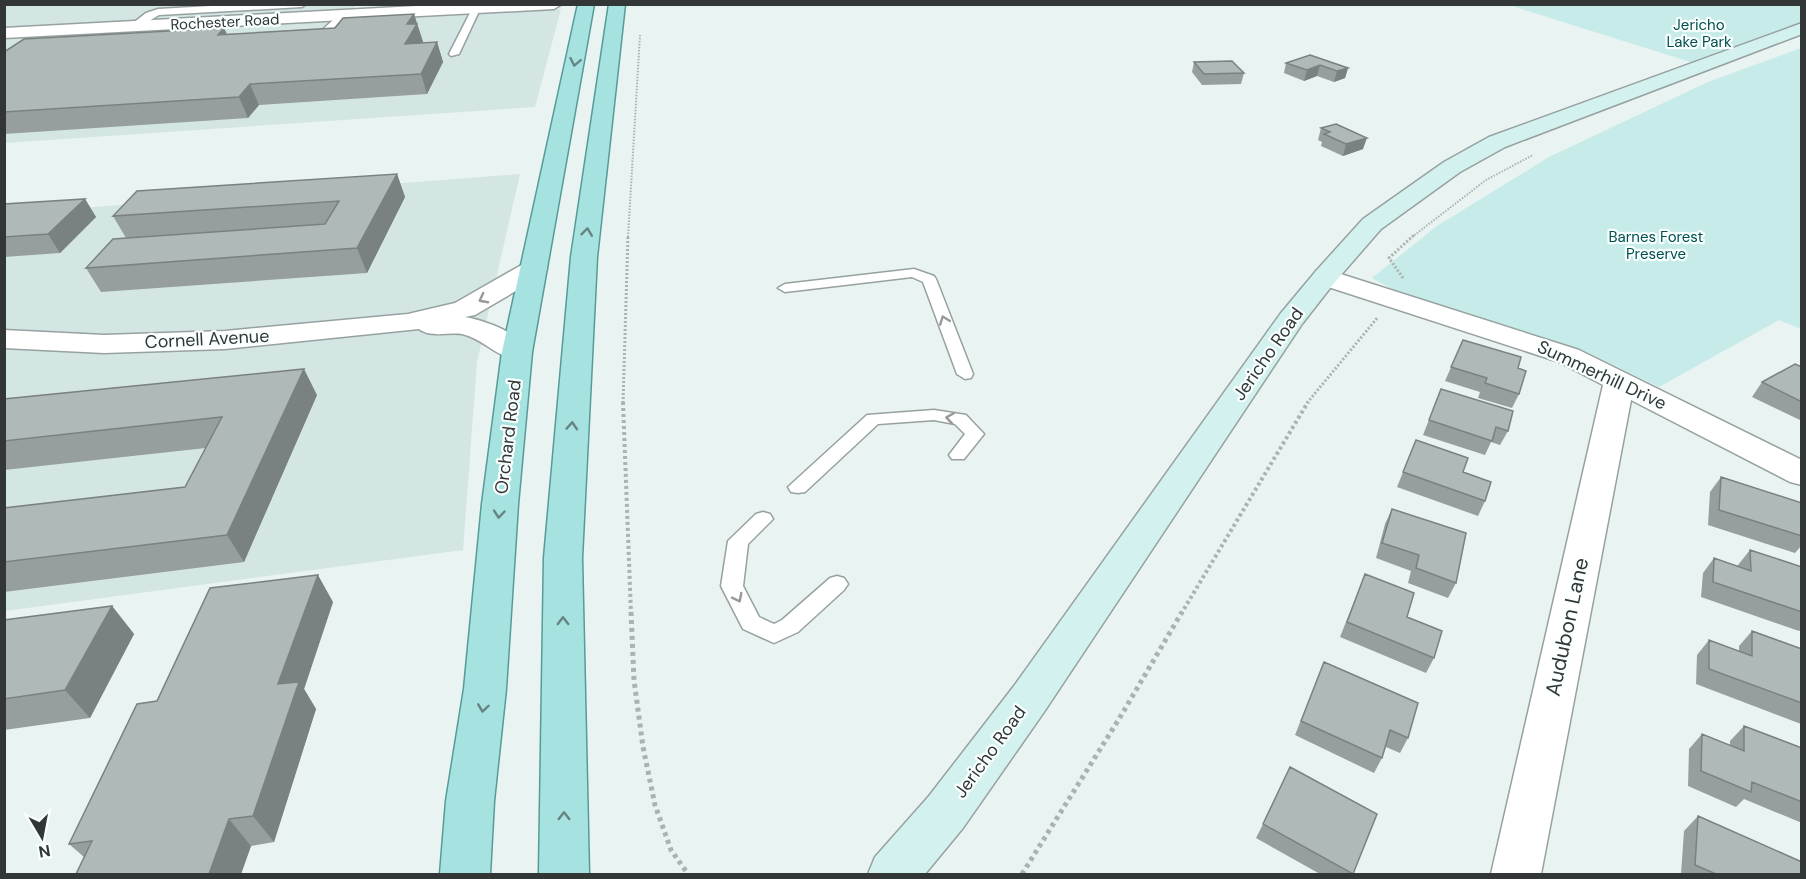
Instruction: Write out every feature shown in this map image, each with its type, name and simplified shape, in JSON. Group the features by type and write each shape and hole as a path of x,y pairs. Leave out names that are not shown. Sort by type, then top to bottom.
{"main road":[{"name":"Orchard Road","path":"465,874 470,801 485,689 500,504 518,352 585,4"},
{"path":"567,872 563,558 584,257 617,4"},
{"name":"Jericho Road","path":"893,874 946,812 1029,699 1291,319 1372,224 1452,167 1497,142 1802,28"}],"street":[{"name":"Rochester Road","path":"6,34 334,13 477,9 554,4"},
{"name":"Cornell Avenue","path":"408,323 465,309 534,269"},
{"name":"Summerhill Drive","path":"1325,277 1560,353 1619,380 1802,474"},
{"name":"Cornell Avenue","path":"4,339 104,344 225,340 408,323 467,326 498,339 518,352"},
{"name":"Audubon Lane","path":"1516,874 1619,380"}],"lane":[{"path":"133,27 149,15 158,12 302,4"},
{"path":"454,54 477,9"},
{"path":"303,35 325,32 334,13"},
{"path":"198,35 211,22"},
{"path":"785,288 914,273 929,279 965,374"},
{"path":"798,487 873,419 934,415 960,419 975,434 958,455"},
{"path":"763,519 738,542 732,586 751,623 774,634 790,626 837,584"}],"path":[{"path":"640,28 634,167 626,264 623,393 634,680 643,747 655,805 671,850 688,874"},
{"path":"1396,286 1404,277 1389,258 1414,235 1486,180 1534,155"},
{"path":"1022,874 1119,719 1302,409 1380,315"}],"shaded area":[{"path":"5,5 356,5 351,11 5,30"},
{"path":"561,9 535,107 5,143 5,39"},
{"path":"520,174 477,362 463,550 5,611 4,214"}],"green space":[{"name":"Jericho Lake Park","path":"1509,5 1801,5 1801,28 1700,65"},
{"name":"Barnes Forest Preserve","path":"1801,48 1801,329 1779,320 1659,387 1582,350 1405,296 1372,278 1437,226 1549,157 1708,82"}],"building":[{"path":"414,14 407,24 417,24 405,44 437,42 421,74 250,84 239,97 4,112 4,52 24,39 224,28 218,35 335,28 343,18"},
{"path":"1310,55 1348,68 1337,71 1320,65 1307,70 1286,63"},
{"path":"1232,61 1244,73 1204,74 1194,62"},
{"path":"1336,124 1367,138 1346,144 1324,134 1330,132 1321,128"},
{"path":"397,174 357,248 86,268 113,239 325,224 339,201 113,216 137,191"},
{"path":"85,199 48,234 4,237 4,204"},
{"path":"1463,340 1521,357 1518,368 1526,371 1519,394 1485,383 1487,378 1451,367"},
{"path":"1795,364 1802,367 1802,402 1762,382"},
{"path":"304,369 227,535 4,562 4,508 185,487 222,417 4,441 4,399"},
{"path":"1441,389 1513,411 1508,431 1496,427 1492,441 1429,420"},
{"path":"1416,440 1468,458 1463,472 1491,482 1485,501 1403,472"},
{"path":"1721,477 1802,503 1802,536 1719,510"},
{"path":"1392,509 1466,533 1456,583 1416,568 1419,555 1382,543"},
{"path":"1750,550 1802,567 1802,612 1713,582 1714,558 1751,571"},
{"path":"1365,574 1414,593 1407,617 1442,631 1434,658 1347,622"},
{"path":"318,575 278,684 299,682 253,816 229,819 209,874 76,874 92,841 69,844 137,704 157,701 210,588"},
{"path":"112,606 65,690 4,699 4,620"},
{"path":"1752,631 1802,649 1802,703 1709,669 1709,640 1752,656"},
{"path":"1324,662 1418,703 1408,738 1390,730 1382,758 1301,721"},
{"path":"1744,726 1802,748 1802,802 1752,782 1751,792 1701,771 1702,734 1744,751"},
{"path":"1290,767 1377,814 1353,874 1263,824"},
{"path":"1698,816 1802,862 1802,874 1716,874 1695,865"}]}
